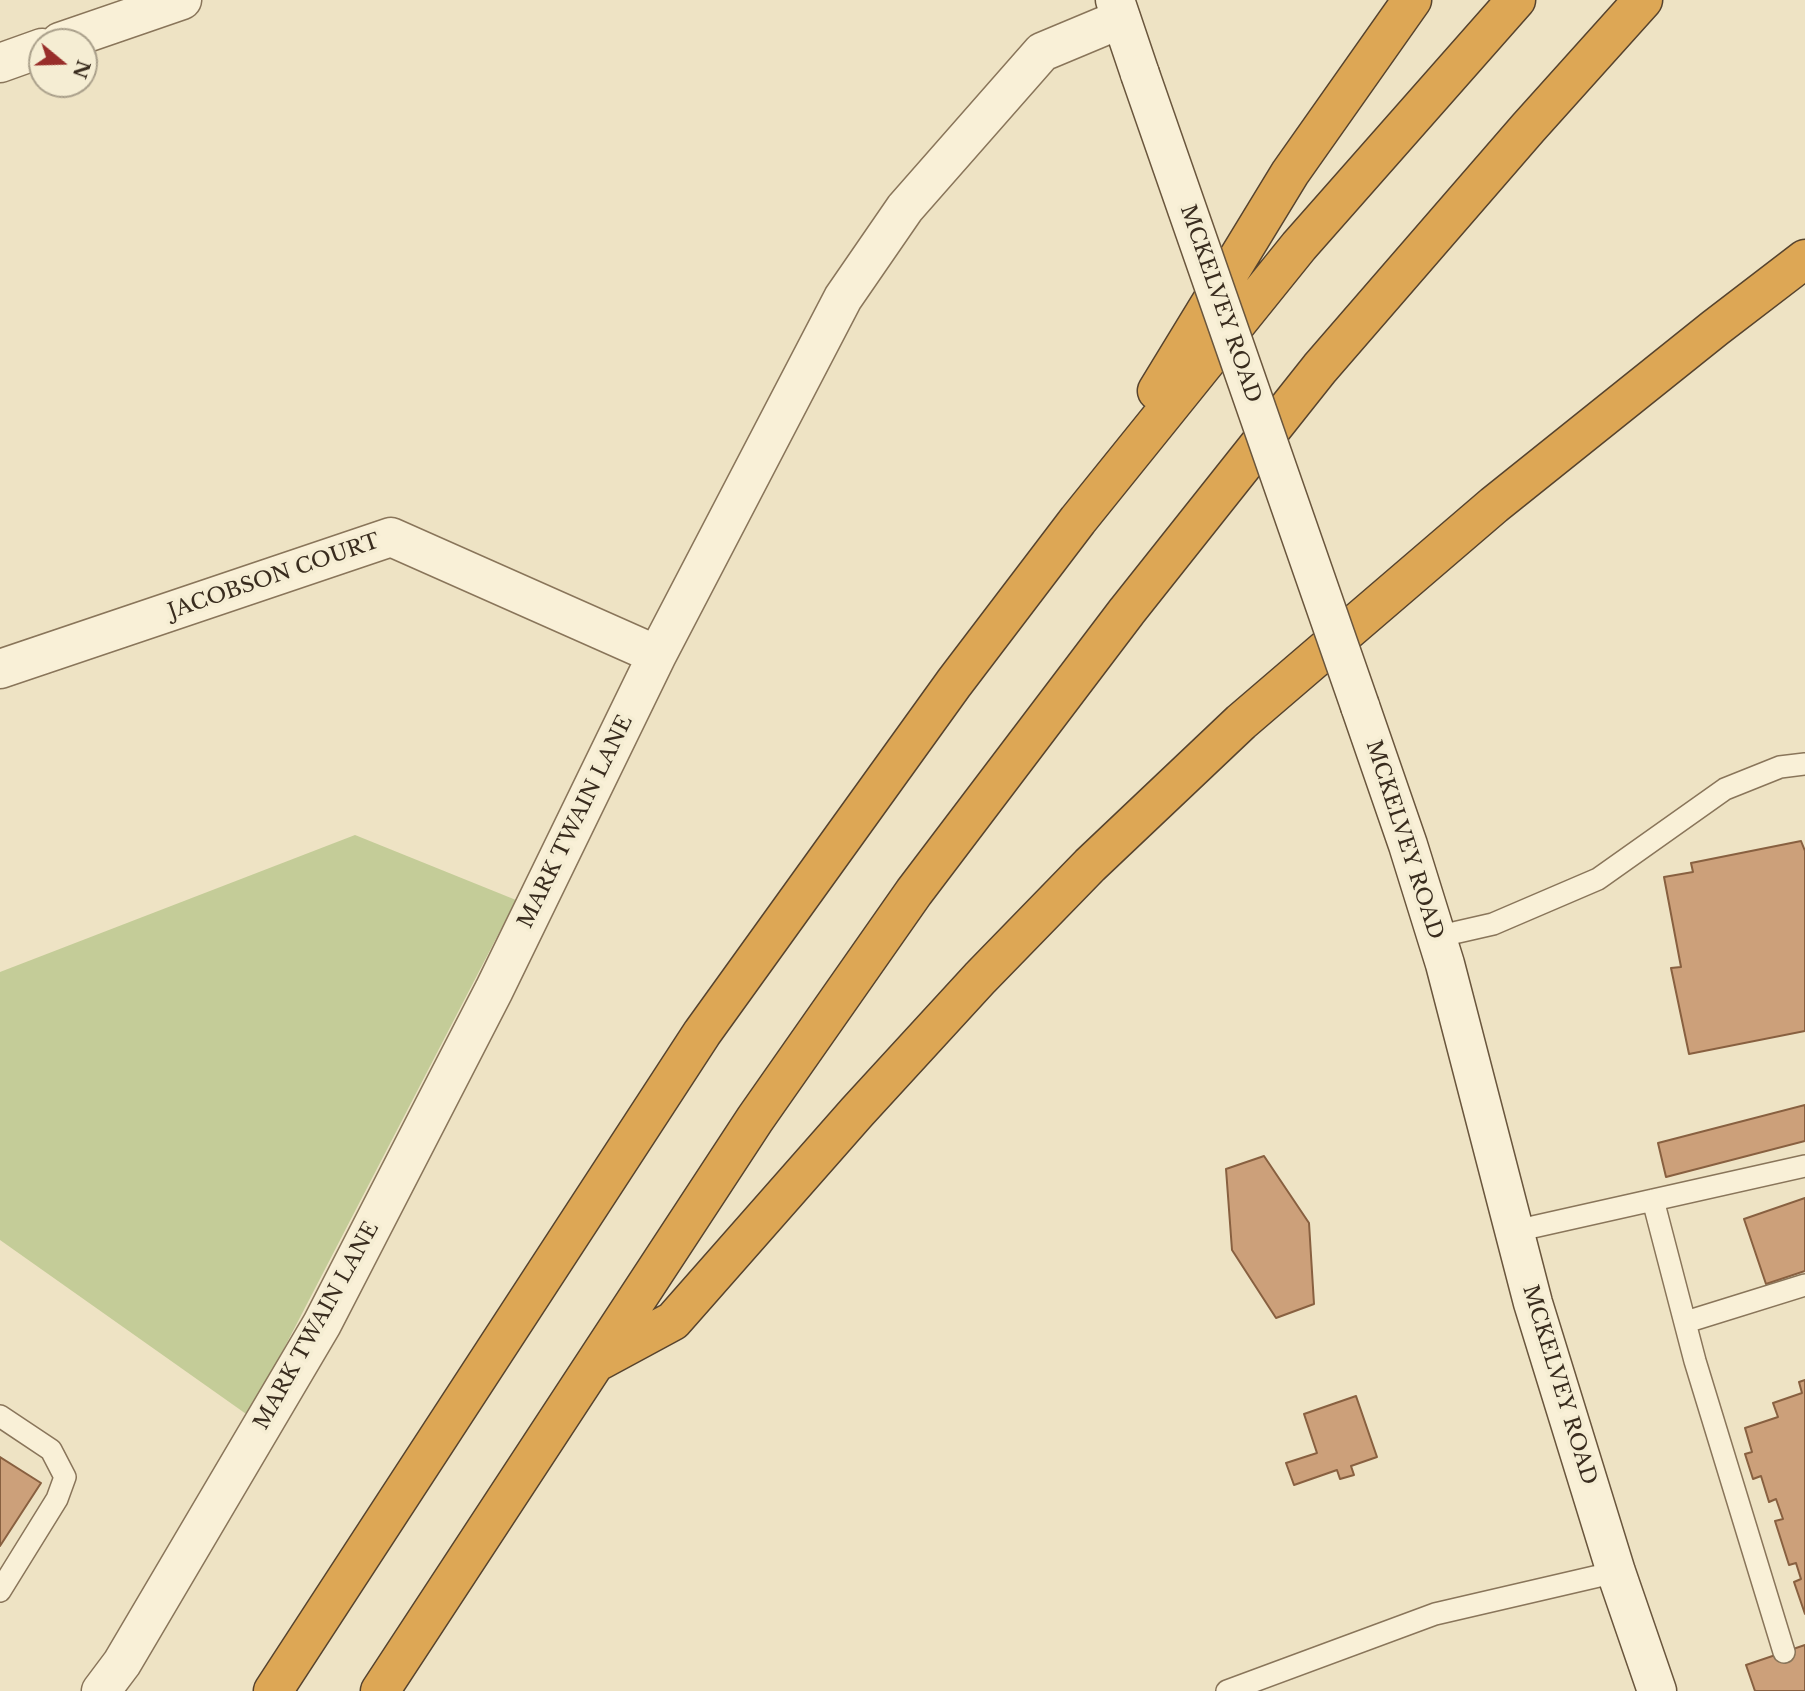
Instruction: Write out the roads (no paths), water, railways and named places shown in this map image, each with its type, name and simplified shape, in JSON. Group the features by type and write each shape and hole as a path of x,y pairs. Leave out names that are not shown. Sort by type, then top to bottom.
{"highway":[{"path":"1078,520 1290,173 1412,0"},
{"path":"272,1691 702,1033 945,694 1078,520 1299,246 1516,0"},
{"path":"380,1691 755,1119 914,892 1127,611 1320,368 1518,138 1643,0"},
{"path":"594,1363 673,1321 848,1122 980,978 1090,865 1241,722 1494,505 1805,259"}],"street":[{"path":"98,29 181,0"},
{"name":"MCKELVEY ROAD","path":"1118,10 1408,845 1474,1069 1533,1303 1616,1572 1657,1691"},
{"name":"MARK TWAIN LANE","path":"101,1691 122,1662 322,1324 494,990 657,655 843,298 905,208 1042,52 1118,10"},
{"path":"0,63 28,53"},
{"name":"JACOBSON COURT","path":"0,669 391,537 657,655"}],"lane":[{"path":"1436,937 1493,924 1598,878 1725,789 1780,767 1805,764"},
{"path":"1515,1231 1805,1166"},
{"path":"1653,1200 1695,1362 1784,1652"},
{"path":"1686,1322 1805,1285"},
{"path":"0,1416 51,1450 65,1477 57,1499 0,1591"},
{"path":"1227,1691 1435,1614 1616,1572"}]}
